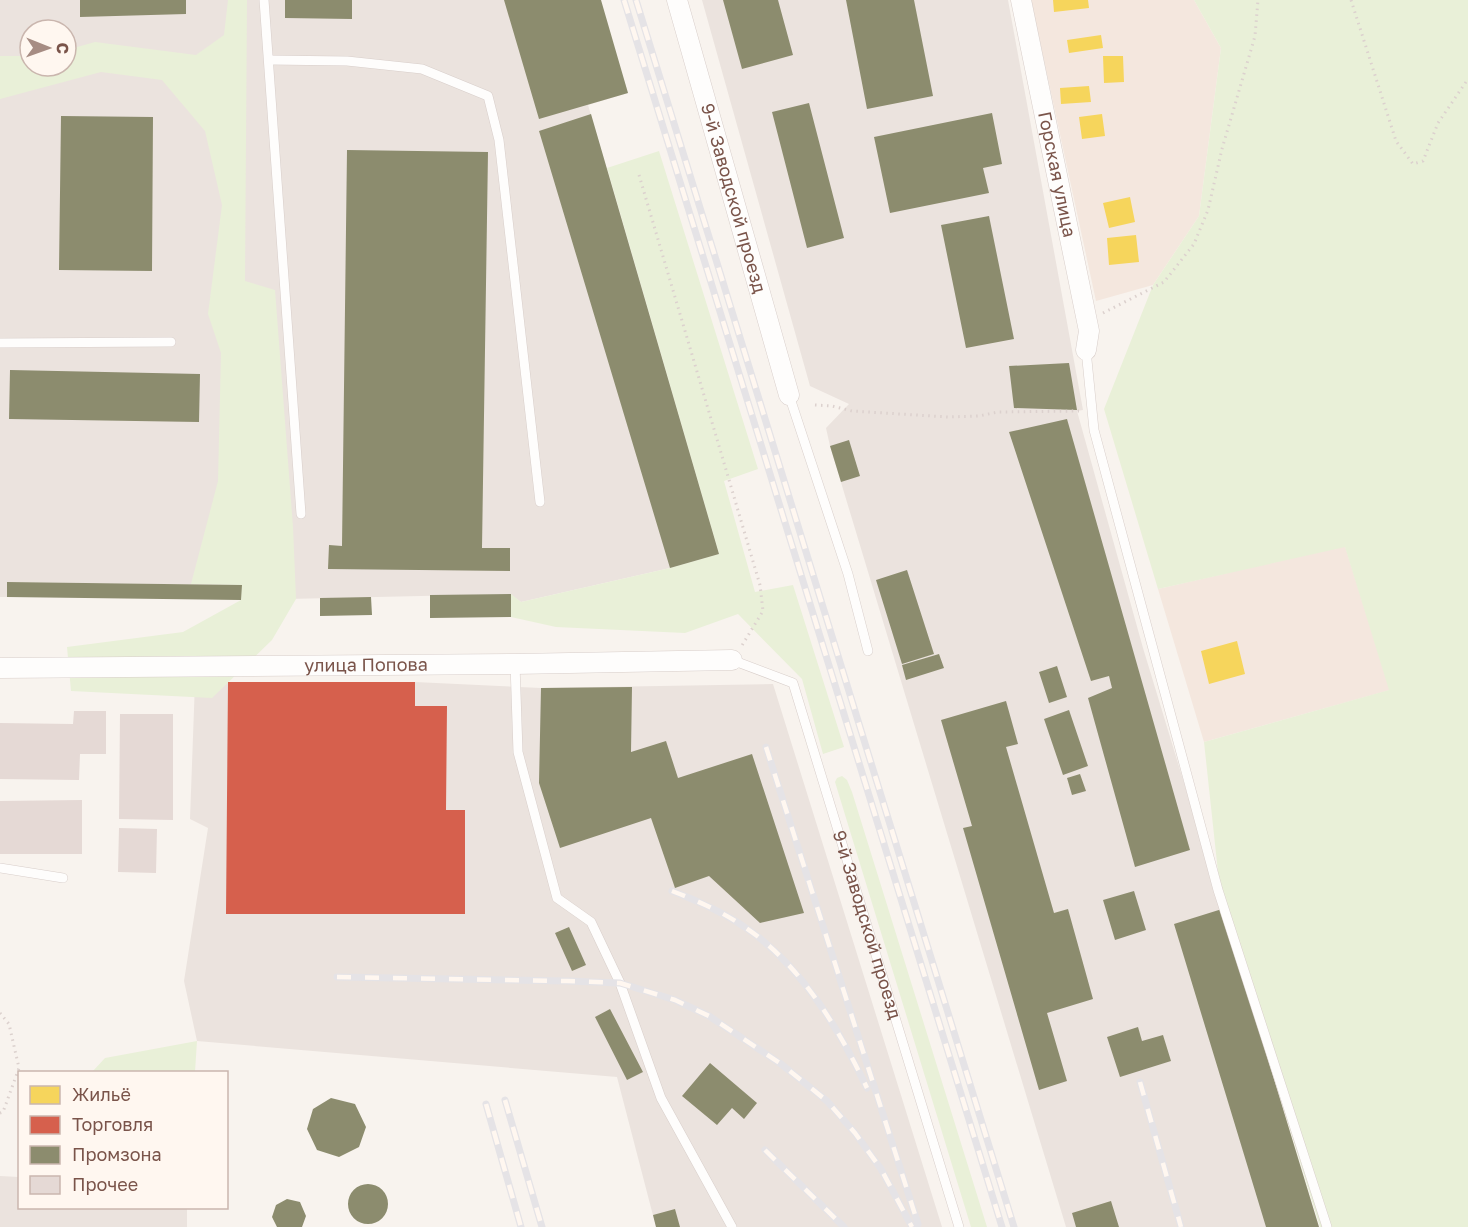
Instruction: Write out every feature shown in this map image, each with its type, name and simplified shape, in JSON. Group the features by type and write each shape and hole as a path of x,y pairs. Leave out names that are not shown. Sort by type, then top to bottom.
{"street":[{"name":"9-й Заводской проезд","path":"677,0 789,395"},
{"name":"Горская улица","path":"1021,0 1087,340"},
{"name":"улица Попова","path":"0,668 732,660"}],"lane":[{"path":"264,0 301,514"},
{"path":"268,60 347,61 422,69 488,96 499,140 540,502"},
{"path":"1087,340 1092,409 1097,441 1218,890 1327,1227"},
{"path":"0,343 171,342"},
{"path":"789,395 848,574 868,651"},
{"name":"9-й Заводской проезд","path":"732,660 793,683 959,1227"},
{"path":"515,664 518,752 557,898 591,922 620,983 661,1098 732,1227"},
{"path":"0,868 63,878"}],"path":[{"path":"1087,340 1102,313 1164,282 1194,244 1208,210 1222,149 1252,46 1258,0"},
{"path":"1351,0 1396,141 1413,164 1423,161 1438,123 1468,79"},
{"path":"639,175 760,585 763,611 732,660"},
{"path":"816,405 852,411 948,417 980,416 998,412 1087,412 1092,409"},
{"path":"0,1013 9,1024 19,1068 3,1112 0,1113"}],"shaded area":[{"path":"0,0 599,0 628,93 588,105 719,554 670,568 521,602 510,594 241,600 241,585 7,582 7,597 0,597"},
{"path":"702,0 1008,0 1083,410 1077,411 1143,648 1319,1227 1066,1227 830,446 826,428 849,404 810,386"},
{"path":"1031,0 1194,0 1221,48 1199,216 1153,285 1096,301"},
{"path":"1345,546 1390,690 1204,742 1158,589"},
{"path":"195,682 415,682 541,688 773,684 942,1227 656,1227 617,1077 197,1041 184,981 208,828 190,819"},
{"path":"0,1176 18,1177 18,1209 187,1209 187,1227 0,1227"}],"green space":[{"path":"228,0 247,0 245,281 275,290 293,527 296,599 272,640 212,698 71,691 67,647 183,632 241,600 241,585 191,584 218,481 221,353 208,314 222,205 205,131 162,80 101,72 0,99 0,56 18,56 18,78 78,78 78,47 95,42 196,55 224,35"},
{"path":"1194,0 1468,0 1468,1227 1320,1227 1222,909 1204,742 1389,690 1345,547 1158,589 1104,409 1153,285 1199,216 1221,48"},
{"path":"659,151 758,469 724,481 755,592 793,585 844,747 823,754 802,679 738,614 685,633 556,627 511,617 511,594 521,602 670,568 719,554 607,168"},
{"path":"842,776 847,780 852,792 987,1227 971,1227 835,782"},
{"path":"197,1041 195,1071 93,1071 105,1058"}],"building: Жильё":[{"path":"1053,0 1088,0 1089,8 1054,12"},
{"path":"1101,35 1103,48 1069,53 1067,40"},
{"path":"1103,56 1123,56 1124,82 1104,83"},
{"path":"1089,86 1091,102 1061,104 1060,88"},
{"path":"1102,114 1105,136 1082,139 1079,117"},
{"path":"1130,197 1135,222 1109,228 1103,203"},
{"path":"1136,235 1139,262 1109,265 1107,238"},
{"path":"1237,641 1245,674 1209,684 1201,651"}],"building: Торговля":[{"path":"228,682 415,682 415,706 447,706 446,810 465,810 465,914 226,914"}],"building: Промзона":[{"path":"80,0 186,0 186,14 80,17"},
{"path":"285,0 352,0 352,19 285,18"},
{"path":"504,0 601,0 628,93 539,119"},
{"path":"723,0 778,0 793,55 742,69"},
{"path":"846,0 914,0 933,96 867,109"},
{"path":"809,103 844,238 807,248 772,112"},
{"path":"992,113 1002,164 983,168 989,193 890,213 874,137"},
{"path":"591,114 719,554 670,568 539,131"},
{"path":"61,116 153,117 152,271 59,270"},
{"path":"347,150 488,152 482,548 510,548 510,571 328,569 329,545 342,546"},
{"path":"989,216 1014,339 966,348 941,225"},
{"path":"1069,363 1077,410 1014,408 1009,366"},
{"path":"10,370 200,374 199,422 9,419"},
{"path":"1067,419 1190,850 1135,867 1088,698 1112,688 1109,676 1091,681 1009,432"},
{"path":"849,440 860,476 841,482 830,446"},
{"path":"907,570 934,654 902,664 876,580"},
{"path":"7,582 242,585 241,600 7,597"},
{"path":"511,594 511,617 430,618 430,595"},
{"path":"371,597 372,615 320,616 320,598"},
{"path":"939,654 944,668 906,680 902,665"},
{"path":"1057,666 1067,697 1049,703 1039,672"},
{"path":"632,687 631,752 666,741 678,778 752,754 804,913 760,923 709,876 675,888 651,818 560,848 539,783 541,688"},
{"path":"1006,701 1018,744 1006,747 1054,913 1068,909 1093,999 1047,1013 1067,1081 1039,1090 963,828 972,826 941,720"},
{"path":"1069,710 1088,766 1063,775 1044,719"},
{"path":"1080,774 1086,791 1072,795 1067,778"},
{"path":"1134,891 1146,930 1115,940 1103,900"},
{"path":"1222,909 1319,1227 1266,1227 1174,924"},
{"path":"569,927 586,965 572,971 555,933"},
{"path":"610,1009 643,1072 627,1080 595,1017"},
{"path":"1138,1027 1142,1041 1163,1035 1171,1061 1120,1077 1107,1037"},
{"path":"710,1063 757,1103 744,1119 732,1108 717,1125 682,1096"},
{"path":"331,1098 355,1104 366,1127 359,1147 339,1157 317,1150 307,1129 313,1109"},
{"path":"368,1184 376,1185 382,1190 387,1196 387,1212 382,1218 376,1223 368,1224 360,1223 354,1218 349,1212 348,1204 349,1196 354,1190 360,1185"},
{"path":"287,1199 300,1202 306,1216 302,1227 277,1227 272,1217 276,1205"},
{"path":"1111,1201 1119,1227 1076,1227 1072,1213"},
{"path":"675,1209 680,1227 656,1227 653,1215"}],"building: Прочее":[{"path":"74,711 106,711 106,754 80,754 79,780 0,779 0,723 73,724"},
{"path":"120,714 173,714 173,820 119,819"},
{"path":"82,800 82,854 0,854 0,801"},
{"path":"119,828 157,829 156,873 118,872"}],"railway":[{"path":"624,0 1002,1227"},
{"path":"636,0 1014,1227"},
{"path":"766,747 918,1224"},
{"path":"672,891 710,907 737,922 766,943 784,960 801,979 831,1021 867,1088"},
{"path":"337,977 620,983 675,1000 709,1016 781,1064 827,1101 855,1133 881,1169 912,1227"},
{"path":"1140,1082 1181,1227"},
{"path":"505,1100 542,1227"},
{"path":"486,1104 521,1227"},
{"path":"765,1150 844,1227"}]}
